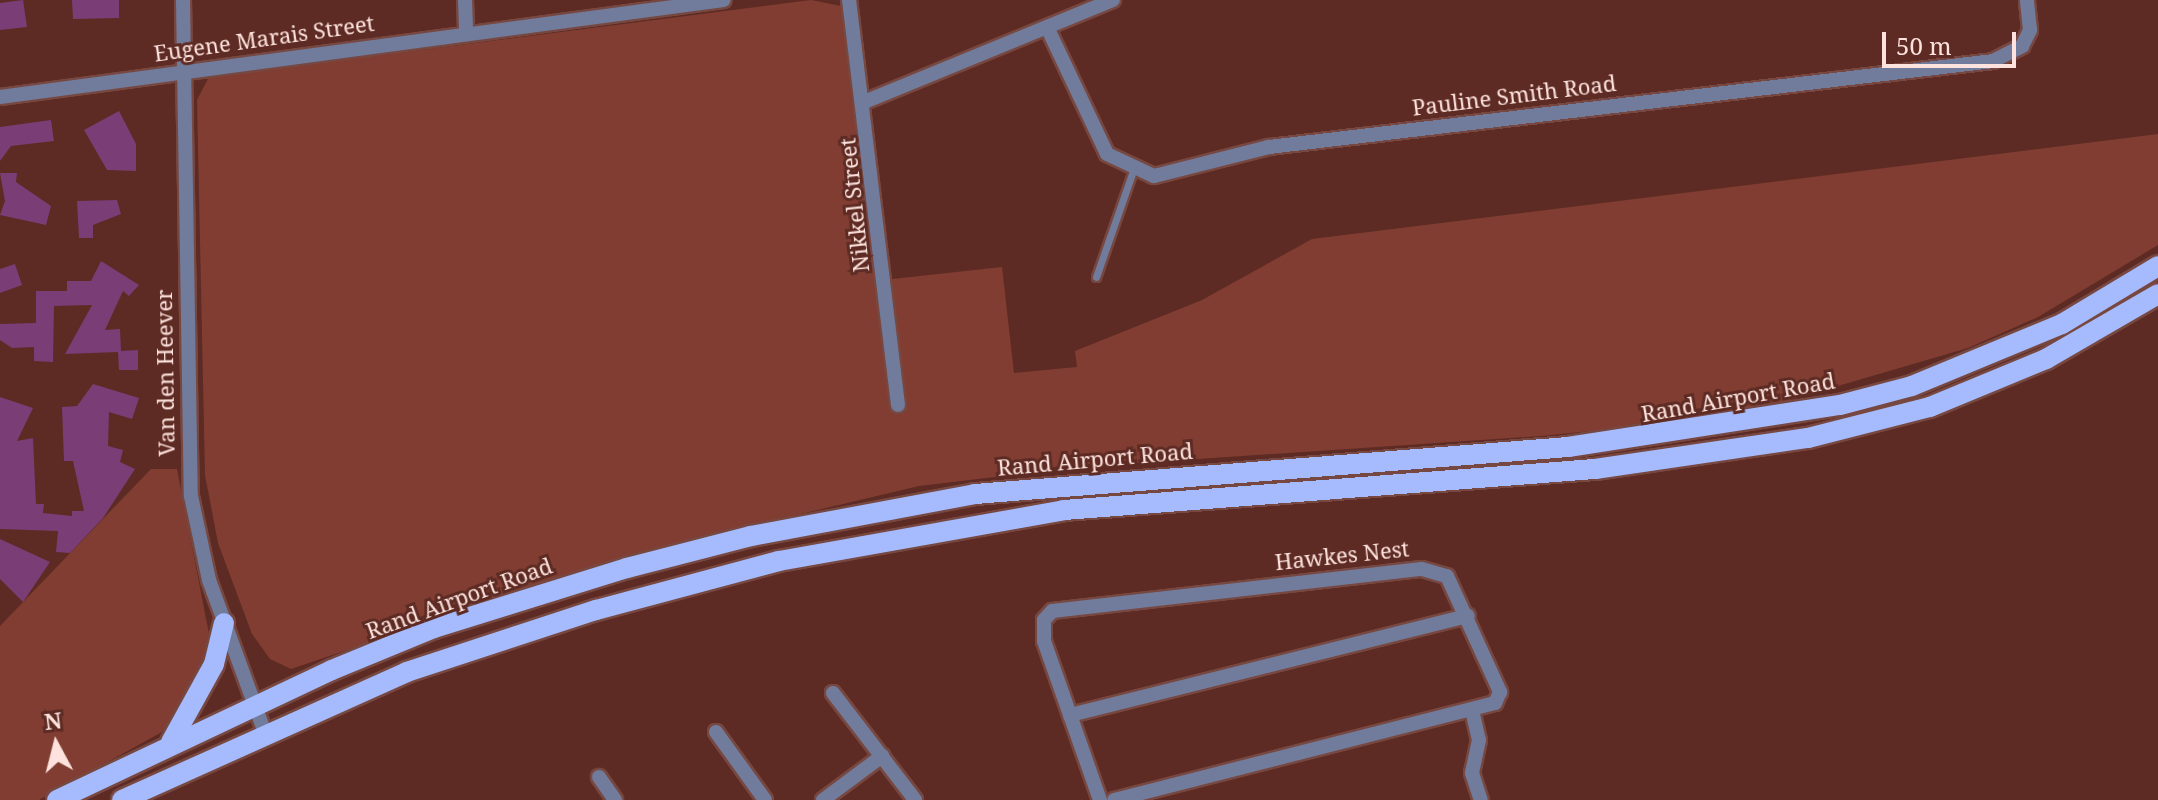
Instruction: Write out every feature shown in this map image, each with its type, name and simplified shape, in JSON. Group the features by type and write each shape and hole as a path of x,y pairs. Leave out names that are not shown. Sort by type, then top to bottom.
{"main road":[{"name":"Rand Airport Road","path":"57,800 252,704 434,628 546,590 885,508 1137,477 1582,445 1840,405 1912,386 2062,324 2158,266"},
{"path":"122,800 265,733 407,672 596,610 882,539 1064,510 1677,460 1864,426 2046,359 2158,294"},
{"path":"171,742 214,664 224,623"}],"street":[{"name":"Van den Heever","path":"183,0 187,459 199,537 224,623 265,733"},
{"path":"465,0 466,34"},
{"name":"Eugene Marais Street","path":"0,97 724,0"},
{"name":"Nikkel Street","path":"849,0 864,102 898,405"},
{"path":"864,102 1113,0"},
{"name":"Pauline Smith Road","path":"1133,171 1172,175 1269,147 1993,61 2022,46 2030,30 2027,0"},
{"path":"1047,27 1099,141 1133,171"},
{"name":"Hawkes Nest","path":"1100,800 1042,631 1052,611 1065,607 1436,569 1447,576 1468,616 1500,692 1495,703 1114,800"},
{"path":"1070,715 1468,616"},
{"path":"833,693 915,800"},
{"path":"1472,710 1479,740 1472,773 1481,800"},
{"path":"716,732 765,800"},
{"path":"823,800 882,756"},
{"path":"599,777 615,800"}],"lane":[{"path":"1096,277 1133,171"}],"shaded area":[{"path":"811,0 841,6 874,281 1002,267 1014,373 1077,367 1075,351 1202,300 1312,239 2158,134 2158,245 2038,317 1968,348 1783,402 1678,422 1542,436 1078,467 919,486 628,555 291,669 270,659 252,634 218,543 205,475 197,100 209,77"},
{"path":"151,469 177,469 209,634 205,661 162,732 39,800 0,800 0,626"}],"building":[{"path":"23,0 27,27 0,30 0,3"},
{"path":"72,0 119,0 119,18 73,19"},
{"path":"119,111 136,144 136,171 107,170 84,130"},
{"path":"51,120 54,141 11,146 0,161 0,127"},
{"path":"0,173 17,173 16,182 51,206 46,225 0,215 5,201"},
{"path":"117,200 121,214 93,225 93,238 79,238 77,201"},
{"path":"101,261 139,285 129,296 123,291 105,330 120,329 121,351 138,350 138,370 119,370 118,352 65,354 92,305 54,306 53,362 34,361 34,347 12,348 0,340 0,324 36,323 36,291 67,291 67,281 91,281"},
{"path":"15,264 22,285 0,293 0,269"},
{"path":"93,384 139,398 132,419 109,412 108,446 123,450 120,462 135,469 103,518 70,553 56,552 58,531 0,529 0,397 33,408 17,441 33,438 36,504 44,504 43,513 72,516 72,511 84,511 73,461 64,461 62,407 77,406"},
{"path":"0,539 50,562 23,602 0,579"}]}
